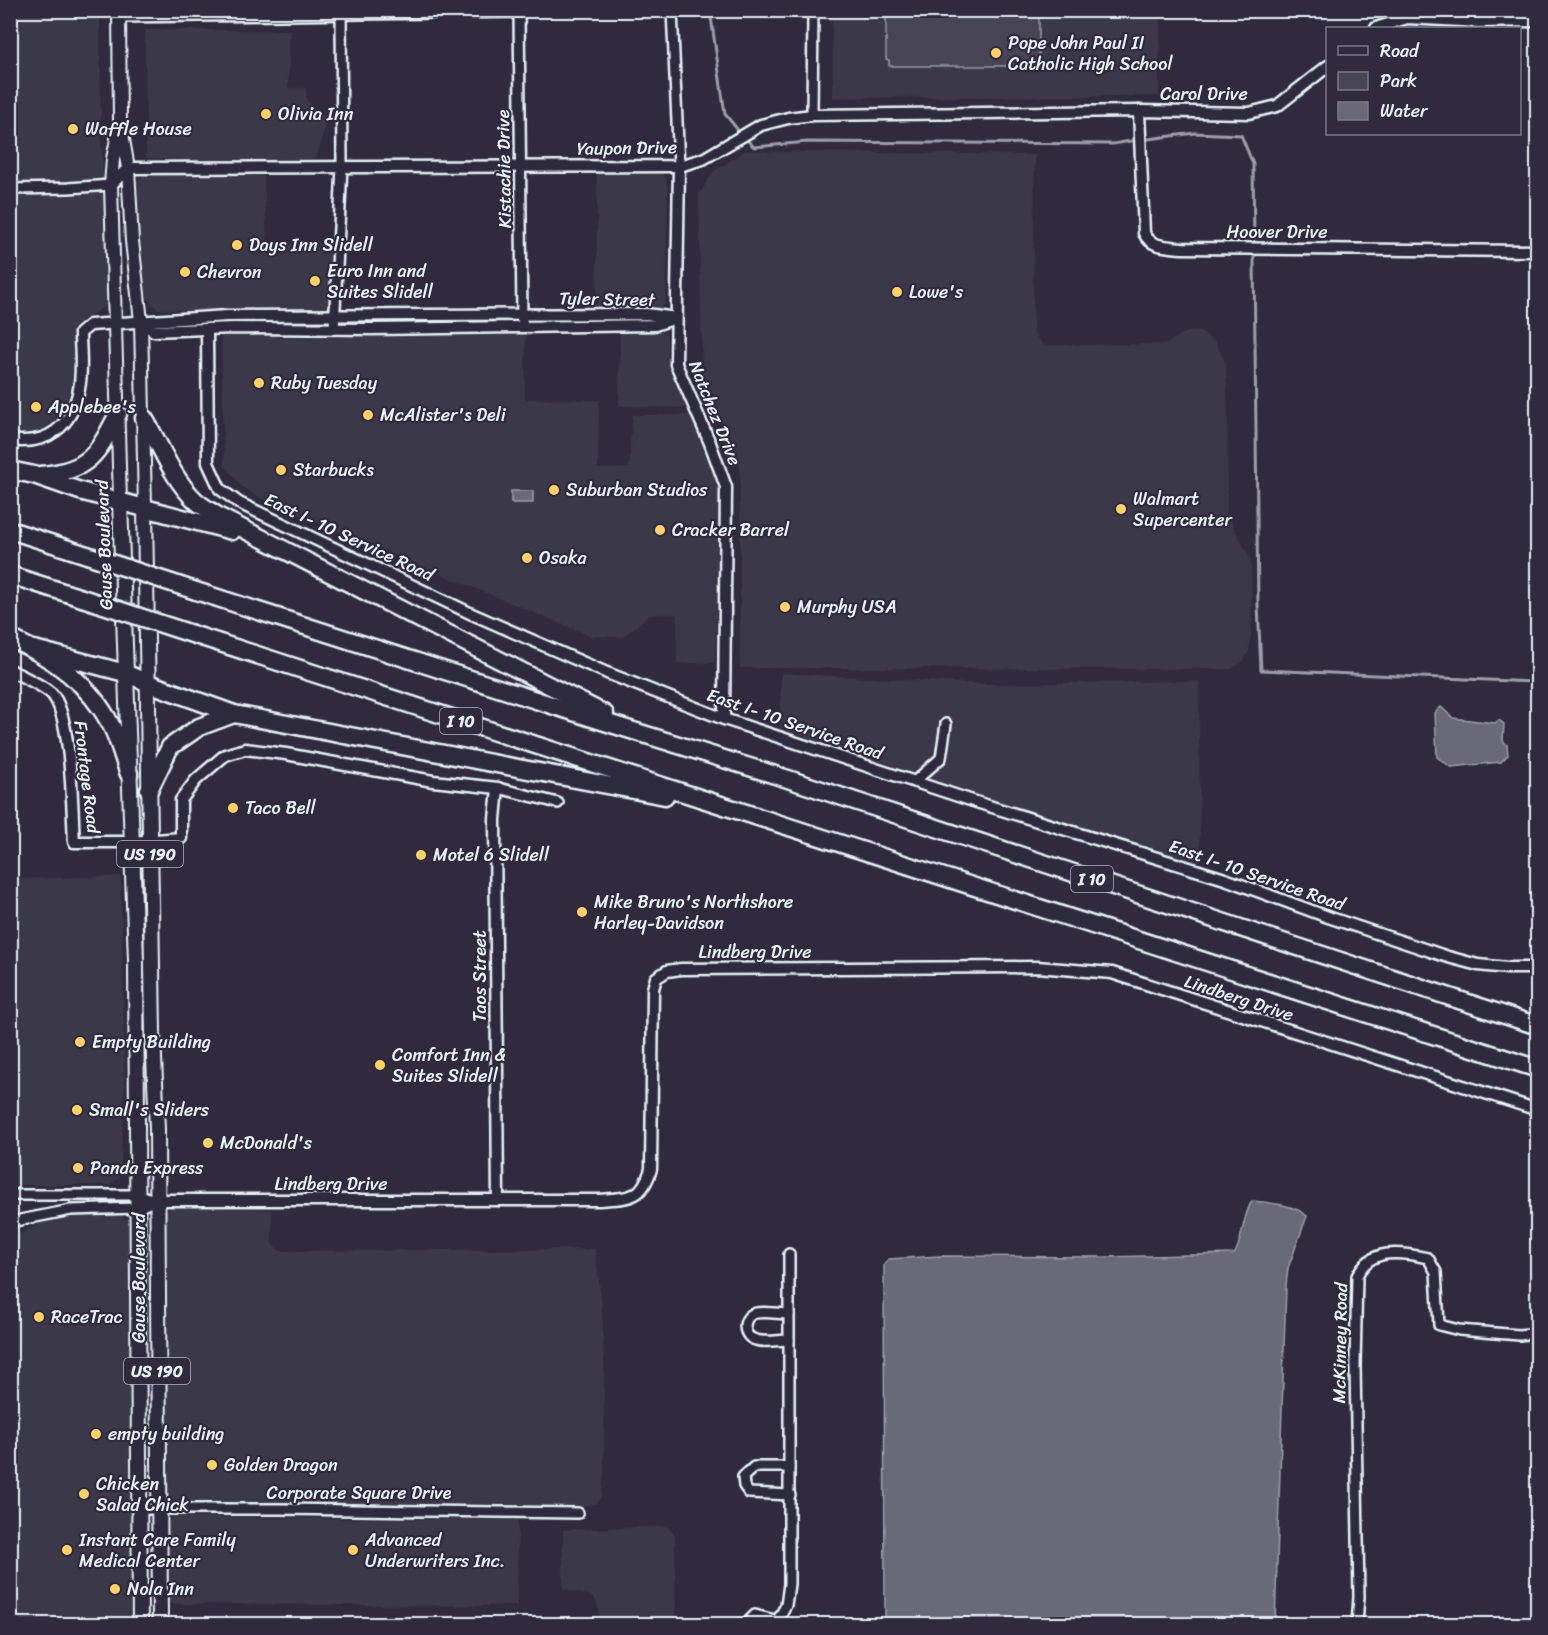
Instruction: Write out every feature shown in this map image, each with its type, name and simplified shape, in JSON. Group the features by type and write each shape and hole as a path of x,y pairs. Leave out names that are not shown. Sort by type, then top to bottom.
{"highway":[{"path":"34,475 68,471 82,466 102,447 118,414"},
{"path":"144,418 156,437 169,467 195,500 218,516 645,735"},
{"path":"10,470 258,538"},
{"name":"I 10","path":"10,530 788,779 1538,1026"},
{"name":"I 10","path":"10,575 1538,1069"},
{"path":"10,638 34,649 65,668 94,696 112,726 129,774"},
{"path":"34,649 125,673 148,684 234,714 731,808"},
{"path":"149,790 170,747 199,727 234,714"}],"main road":[{"name":"Gause Boulevard","path":"119,14 120,122 128,168 132,241 141,321 144,418 152,968 157,1130 160,1624"},
{"name":"Gause Boulevard","path":"120,122 111,184 136,969 140,1624"}],"street":[{"name":"Natchez Drive","path":"672,10 679,166 676,364 726,486 724,719"},
{"path":"812,115 813,10"},
{"path":"119,14 519,11"},
{"name":"Kistachie Drive","path":"519,11 522,327"},
{"path":"334,329 342,166 341,13"},
{"path":"1379,27 1414,14 1479,22 1538,21"},
{"name":"Carol Drive","path":"1138,111 1250,113 1277,106 1326,68"},
{"name":"Yaupon Drive","path":"128,168 679,166 703,159 760,125 812,115 1138,111"},
{"name":"Hoover Drive","path":"1138,111 1144,233 1148,241 1154,244 1182,248 1538,251"},
{"path":"10,189 68,188 111,184 128,168"},
{"name":"Tyler Street","path":"141,321 227,316 335,315 646,314 676,318"},
{"name":"Tyler Street","path":"141,321 153,331 233,328 655,325 676,318"},
{"path":"10,440 26,443 40,441 60,428 70,414 79,390 80,333 90,325 141,321"},
{"name":"East I- 10 Service Road","path":"207,330 208,463 220,489 239,503 514,633 724,719 914,782 1225,879 1328,917 1448,957 1478,965 1538,968"},
{"name":"Frontage Road","path":"10,670 52,694 62,712 67,736 74,842 131,842 181,838 181,800 196,780 225,754 245,749 286,754 433,781 498,788"},
{"path":"914,782 941,758 946,724"},
{"path":"498,788 558,803"},
{"name":"Taos Street","path":"498,788 495,819 498,1200"},
{"name":"Lindberg Drive","path":"156,1200 498,1200 627,1198 638,1194 647,1184 653,1144 652,989 656,978 667,971 681,969 1037,967 1112,973 1538,1110"},
{"path":"136,969 152,968"},
{"path":"10,1195 138,1202"},
{"path":"10,1222 71,1210 156,1200"},
{"path":"746,1624 755,1615 777,1623 786,1605 789,1584 789,1254"},
{"name":"McKinney Road","path":"1357,1624 1359,1597 1355,1365 1357,1276 1362,1264 1369,1259 1390,1254 1410,1254 1428,1258 1436,1272 1439,1325 1459,1330 1519,1335 1538,1333"},
{"path":"789,1314 754,1313 747,1319 744,1328 748,1336 756,1340 789,1340"},
{"path":"789,1467 754,1467 743,1477 744,1486 749,1493 790,1495"},
{"name":"Corporate Square Drive","path":"139,1509 578,1513"}],"shaded area":[{"path":"10,11 100,11 101,134 109,283 107,305 76,325 73,338 74,376 65,408 58,418 38,433 14,435 10,435"},
{"name":"Pope John Paul II Catholic High School","path":"832,11 1160,11 1159,96 833,98"},
{"path":"145,30 290,30 288,88 306,88 307,101 324,114 325,127 317,156 312,159 207,161 146,158"},
{"path":"745,151 1035,155 1033,319 1034,332 1044,345 1167,344 1190,331 1201,332 1215,342 1226,363 1227,514 1251,560 1252,626 1249,651 1243,662 1231,669 740,668 740,468 702,377 699,194 713,172"},
{"path":"597,172 662,172 666,178 668,190 666,303 660,309 597,311"},
{"path":"203,173 264,176 267,244 331,243 331,311 169,310 158,309 152,304 147,297 133,183 145,175"},
{"path":"658,330 667,335 669,364 686,408 619,406 620,332"},
{"path":"265,333 282,338 526,334 525,399 599,400 598,469 629,468 632,415 691,415 719,481 715,663 677,663 677,614 649,615 623,637 590,636 274,505 243,488 224,465 221,334"},
{"path":"781,673 983,684 1199,681 1200,862 1051,819 780,728"},
{"path":"121,876 125,1086 120,1177 110,1185 11,1185 11,879"},
{"path":"172,1207 272,1210 272,1244 279,1251 595,1249 602,1305 604,1361 604,1475 602,1495 599,1500 587,1506 432,1503 174,1504 167,1502 165,1498 164,1213"},
{"path":"121,1215 129,1222 132,1229 131,1624 11,1624 13,1373 17,1235 49,1219"},
{"path":"174,1517 518,1520 517,1606 170,1604 166,1600 166,1525 168,1520"},
{"path":"667,1526 675,1535 676,1624 597,1624 599,1611 596,1601 590,1596 563,1589 563,1530"}],"green space":[{"path":"886,11 1039,11 1039,60 1036,60 1036,66 889,66 889,60 886,59"}],"water":[{"path":"511,491 533,491 533,503 511,503"},
{"path":"1441,707 1453,718 1495,723 1499,720 1504,724 1503,741 1507,745 1508,755 1501,762 1451,767 1437,757 1435,713"},
{"path":"1252,1201 1289,1207 1307,1216 1288,1268 1286,1286 1275,1624 885,1624 884,1265 888,1259 940,1256 1104,1257 1234,1254"}],"waterway":[{"path":"710,10 725,114 737,129"},
{"path":"1148,139 1195,133 1241,135 1253,164 1254,240"},
{"path":"748,141 754,147 807,142 1113,144 1131,141"},
{"path":"1254,257 1258,605 1261,670 1534,682"}],"place":[{"name":"Pope John Paul II Catholic High School","path":"996,53"},
{"name":"Olivia Inn","path":"266,114"},
{"name":"Waffle House","path":"73,129"},
{"name":"Days Inn Slidell","path":"237,245"},
{"name":"Chevron","path":"185,272"},
{"name":"Euro Inn and Suites Slidell","path":"315,281"},
{"name":"Lowe's","path":"897,292"},
{"name":"Ruby Tuesday","path":"259,383"},
{"name":"Applebee's","path":"36,407"},
{"name":"McAlister's Deli","path":"368,415"},
{"name":"Starbucks","path":"281,470"},
{"name":"Suburban Studios","path":"554,490"},
{"name":"Walmart Supercenter","path":"1121,509"},
{"name":"Cracker Barrel","path":"660,530"},
{"name":"Osaka","path":"527,558"},
{"name":"Murphy USA","path":"785,607"},
{"name":"Taco Bell","path":"233,808"},
{"name":"Motel 6 Slidell","path":"421,855"},
{"name":"Mike Bruno's Northshore Harley-Davidson","path":"582,912"},
{"name":"Empty Building","path":"80,1042"},
{"name":"Comfort Inn & Suites Slidell","path":"380,1065"},
{"name":"Small's Sliders","path":"77,1110"},
{"name":"McDonald's","path":"208,1143"},
{"name":"Panda Express","path":"78,1168"},
{"name":"RaceTrac","path":"39,1317"},
{"name":"empty building","path":"96,1434"},
{"name":"Golden Dragon","path":"212,1465"},
{"name":"Chicken Salad Chick","path":"84,1494"},
{"name":"Instant Care Family Medical Center","path":"67,1550"},
{"name":"Advanced Underwriters Inc.","path":"353,1550"},
{"name":"Nola Inn","path":"115,1589"}]}
